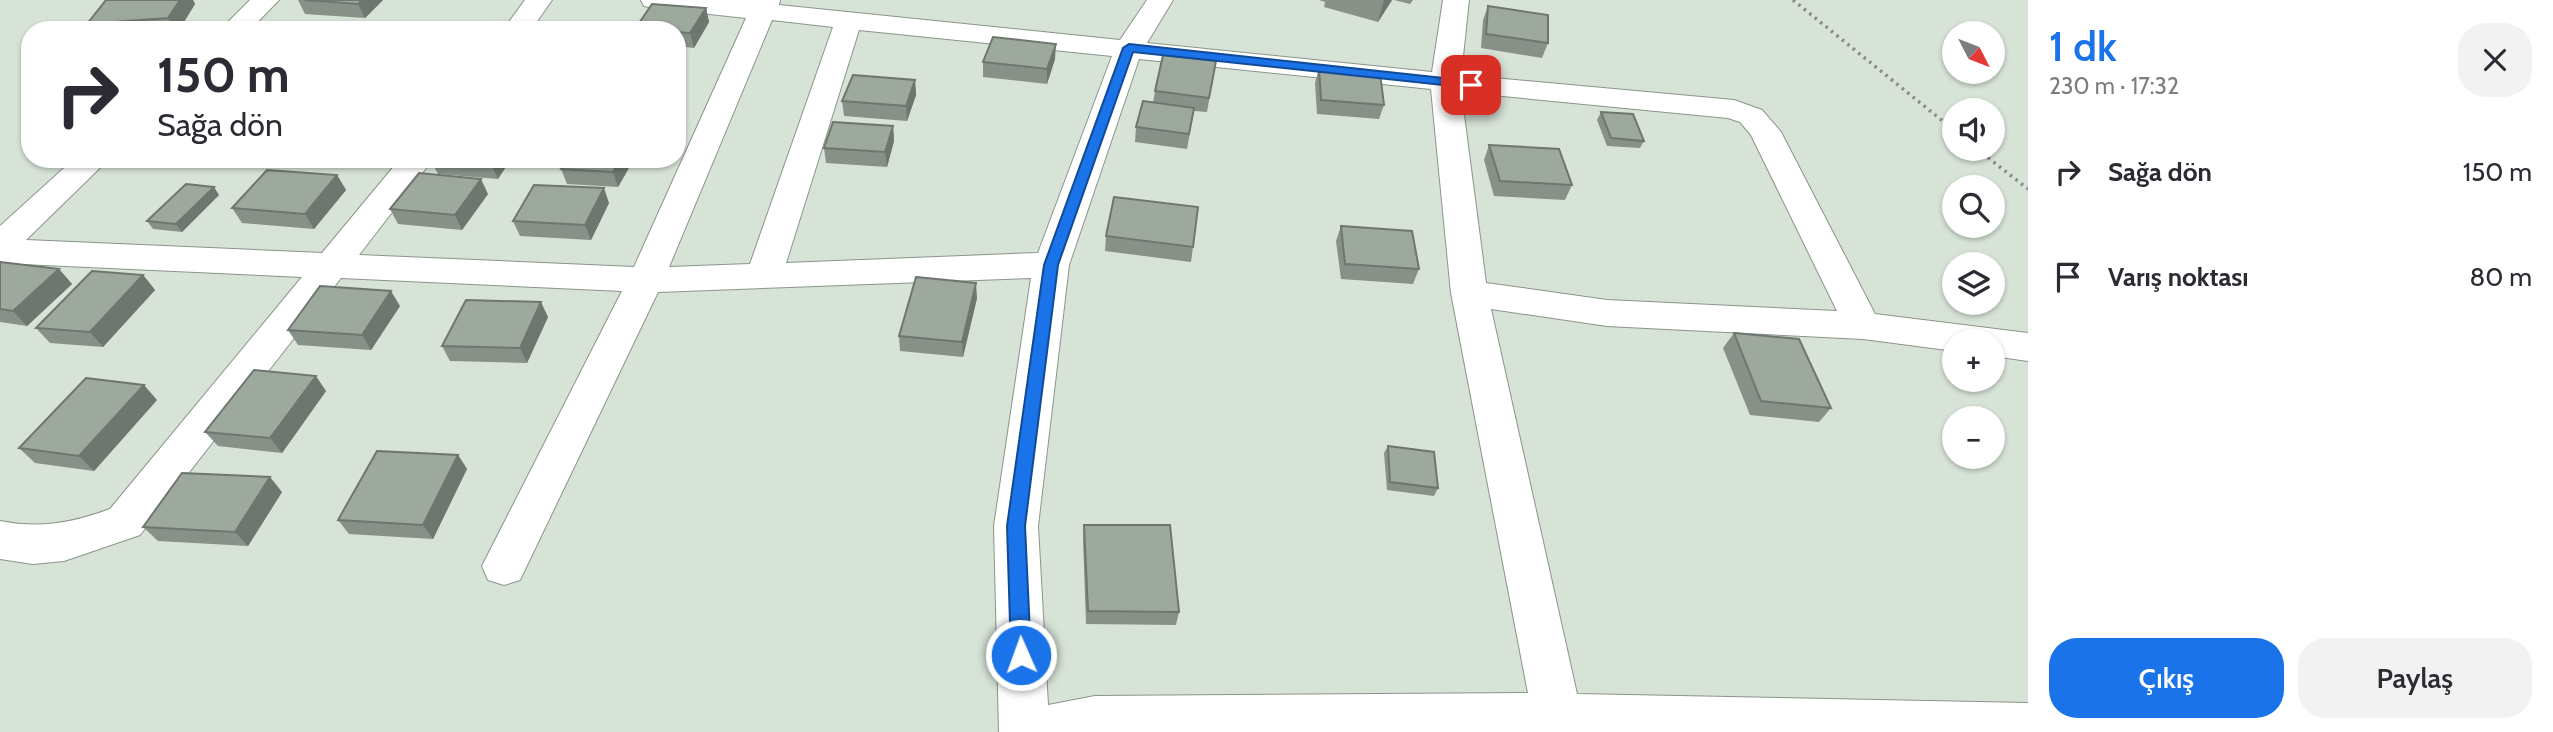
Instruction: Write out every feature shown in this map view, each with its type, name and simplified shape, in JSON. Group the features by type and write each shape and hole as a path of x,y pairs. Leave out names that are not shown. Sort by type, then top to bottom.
{"street":[{"path":"244,21 266,0"},
{"path":"524,21 539,0"},
{"path":"654,0 765,5 849,19 1445,82 1734,109 1751,116 1765,132 1863,326"},
{"path":"1024,732 1016,526 1051,265 1129,48 1160,0"},
{"path":"1456,0 1445,82 1469,293 1557,717"},
{"path":"504,566 646,280 765,5"},
{"path":"764,276 849,19"},
{"path":"0,244 83,168"},
{"path":"0,540 26,547 76,541 125,522 410,168"},
{"path":"0,251 646,280 1051,265"},
{"path":"1469,293 1607,313 1863,326 1942,336"},
{"path":"2005,344 2028,347"},
{"path":"1035,732 1095,720 1557,717 2028,726"}],"path":[{"path":"1793,0 1942,120"},
{"path":"1992,161 2028,189"}],"building":[{"path":"106,0 180,0 168,18 89,21"},
{"path":"305,0 362,0 358,4"},
{"path":"652,4 706,8 690,33 686,33 686,21 640,21"},
{"path":"1488,6 1548,15 1548,43 1486,34"},
{"path":"993,37 1056,44 1047,69 983,62"},
{"path":"1163,55 1216,61 1209,98 1155,91"},
{"path":"1319,68 1380,73 1384,105 1321,100"},
{"path":"853,75 915,80 906,106 842,101"},
{"path":"1143,101 1194,108 1189,134 1136,127"},
{"path":"1601,112 1633,114 1644,141 1611,138"},
{"path":"833,122 893,126 885,152 824,148"},
{"path":"1489,145 1559,149 1572,185 1500,181"},
{"path":"562,168 615,168 613,172"},
{"path":"267,170 337,175 305,214 232,208"},
{"path":"419,173 481,179 455,215 390,209"},
{"path":"186,184 214,187 176,224 147,221"},
{"path":"534,185 604,188 585,225 513,221"},
{"path":"1114,197 1198,207 1193,247 1106,236"},
{"path":"1341,226 1412,231 1419,269 1345,264"},
{"path":"0,262 59,269 13,311 0,309"},
{"path":"92,271 143,275 90,332 36,328"},
{"path":"916,277 976,283 962,342 899,336"},
{"path":"320,286 391,291 362,335 288,330"},
{"path":"466,300 541,302 520,348 442,346"},
{"path":"1734,333 1799,339 1831,408 1761,401"},
{"path":"254,370 316,376 270,438 205,432"},
{"path":"86,378 144,385 79,456 19,448"},
{"path":"1388,446 1434,452 1438,488 1390,482"},
{"path":"377,451 458,455 423,525 338,520"},
{"path":"182,473 270,477 235,532 143,527"},
{"path":"1084,525 1170,525 1179,612 1088,611"}],"route":[{"path":"1021,655 1016,526 1051,265 1129,48 1471,85"}]}
